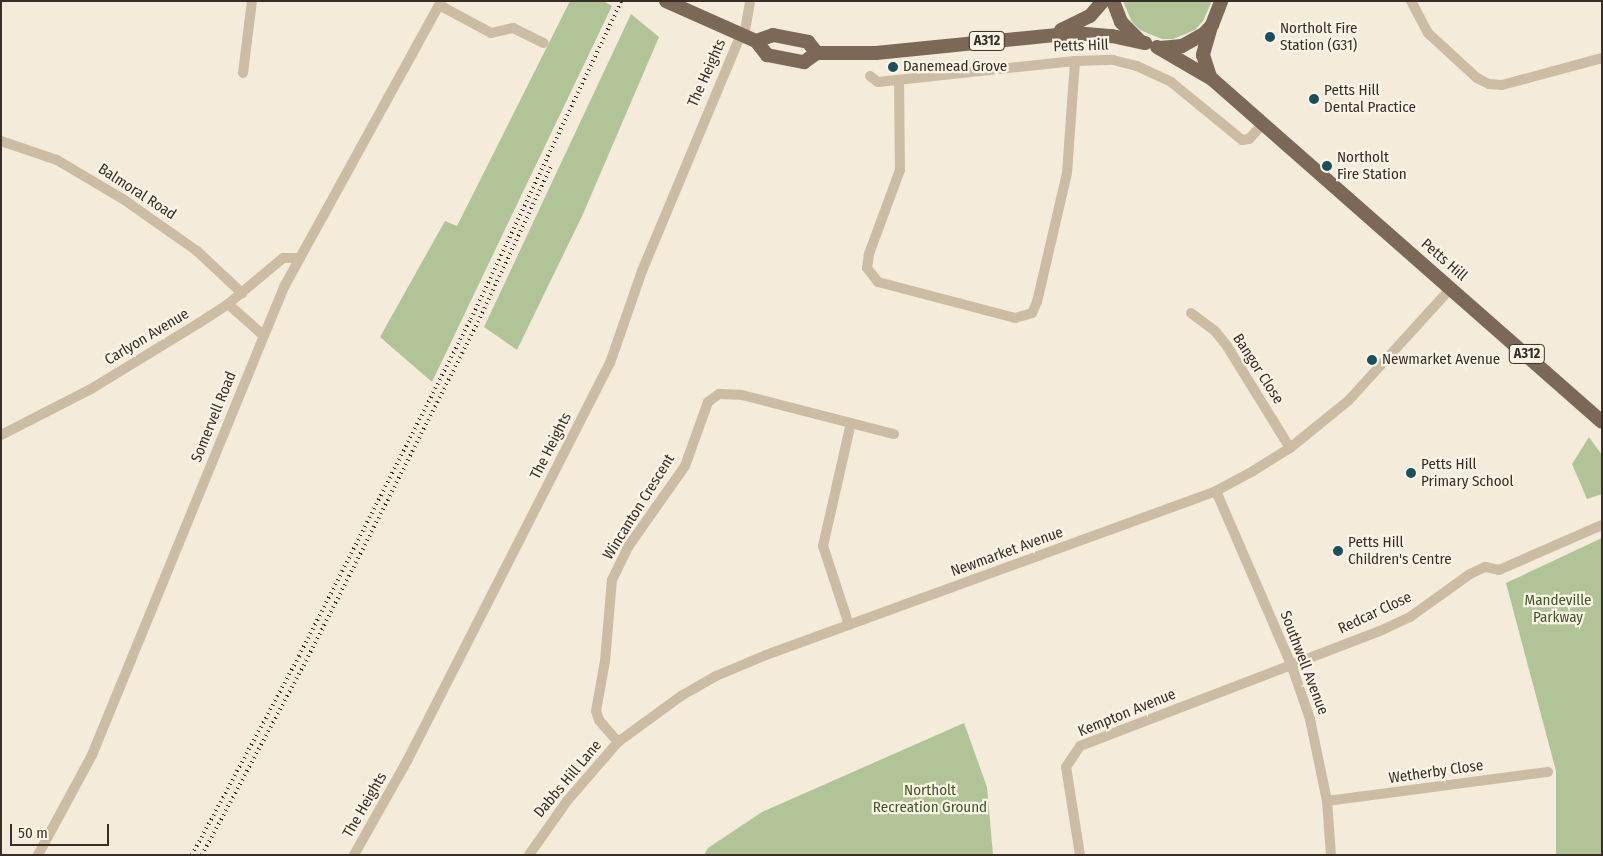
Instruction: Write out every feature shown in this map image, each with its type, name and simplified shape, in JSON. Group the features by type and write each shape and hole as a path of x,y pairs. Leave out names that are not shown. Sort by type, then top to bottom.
{"main road":[{"name":"Petts Hill","path":"666,1 747,37 767,55 804,62 818,53 876,53 1040,35 1098,34 1151,45 1212,79 1602,422"},
{"name":"Petts Hill","path":"1040,35 1078,23 1103,1"},
{"path":"1114,1 1121,22 1151,45 1170,48 1194,42 1212,24 1221,4"},
{"name":"Petts Hill","path":"1212,24 1203,56 1212,79"},
{"path":"747,37 773,35 808,42 818,53"}],"street":[{"path":"243,73 252,1"},
{"name":"The Heights","path":"354,855 407,761 610,363 642,271 747,37 750,1"},
{"path":"1411,1 1428,33 1477,78 1489,84 1502,85 1602,58"},
{"path":"440,3 491,33 513,28 544,43"},
{"name":"Somervell Road","path":"38,855 92,755 262,335 300,258 440,3"},
{"name":"Petts Hill","path":"870,76 875,82 1075,61 1112,60 1149,70 1187,93 1244,141 1263,124"},
{"path":"899,80 900,170 869,254 867,268 878,282 1015,318 1032,313 1037,302 1067,173 1075,61"},
{"name":"Balmoral Road","path":"1,141 57,160 123,199 197,251 242,293"},
{"name":"Carlyon Avenue","path":"1,435 91,389 228,304 283,258 300,258"},
{"name":"Newmarket Avenue","path":"637,728 716,676 849,625 1216,491 1290,448 1349,400 1451,288"},
{"path":"228,304 262,335"},
{"name":"Bangor Close","path":"1191,313 1215,331 1227,346 1290,448"},
{"name":"Wincanton Crescent","path":"618,742 599,720 596,710 605,661 612,580 628,547 685,466 708,402 729,393 894,434"},
{"path":"849,625 823,546 851,423"},
{"name":"Southwell Avenue","path":"1216,491 1291,664 1310,719 1327,801 1331,855"},
{"name":"Redcar Close","path":"1291,664 1410,617 1470,574 1485,567 1498,570 1602,525"},
{"name":"Kempton Avenue","path":"1080,855 1066,767 1080,746 1291,664"},
{"name":"Dabbs Hill Lane","path":"529,855 572,794 618,742 637,728"},
{"name":"Wetherby Close","path":"1327,801 1548,772"}],"green space":[{"path":"570,1 603,1 612,6 432,382 380,337 445,221 457,226"},
{"path":"1123,1 1212,1 1203,21 1195,30 1173,39 1162,39 1140,30 1132,22"},
{"path":"631,14 659,37 583,214 517,350 484,327"},
{"path":"1589,437 1602,455 1602,494 1587,499 1572,464"},
{"name":"Mandeville Parkway","path":"1602,538 1602,855 1556,855 1556,771 1506,583"},
{"name":"Northolt Recreation Ground","path":"964,723 987,787 993,855 704,855 708,848 762,812"}],"railway":[{"path":"192,855 299,656 471,319 621,1"},
{"path":"202,855 306,661 478,322 552,164"}],"place":[{"name":"Northolt Fire Station (G31)","path":"1270,37"},
{"name":"Danemead Grove","path":"893,67"},
{"name":"Petts Hill Dental Practice","path":"1314,99"},
{"name":"Northolt Fire Station","path":"1327,166"},
{"name":"Newmarket Avenue","path":"1372,360"},
{"name":"Petts Hill Primary School","path":"1411,473"},
{"name":"Petts Hill Children's Centre","path":"1338,551"}]}
